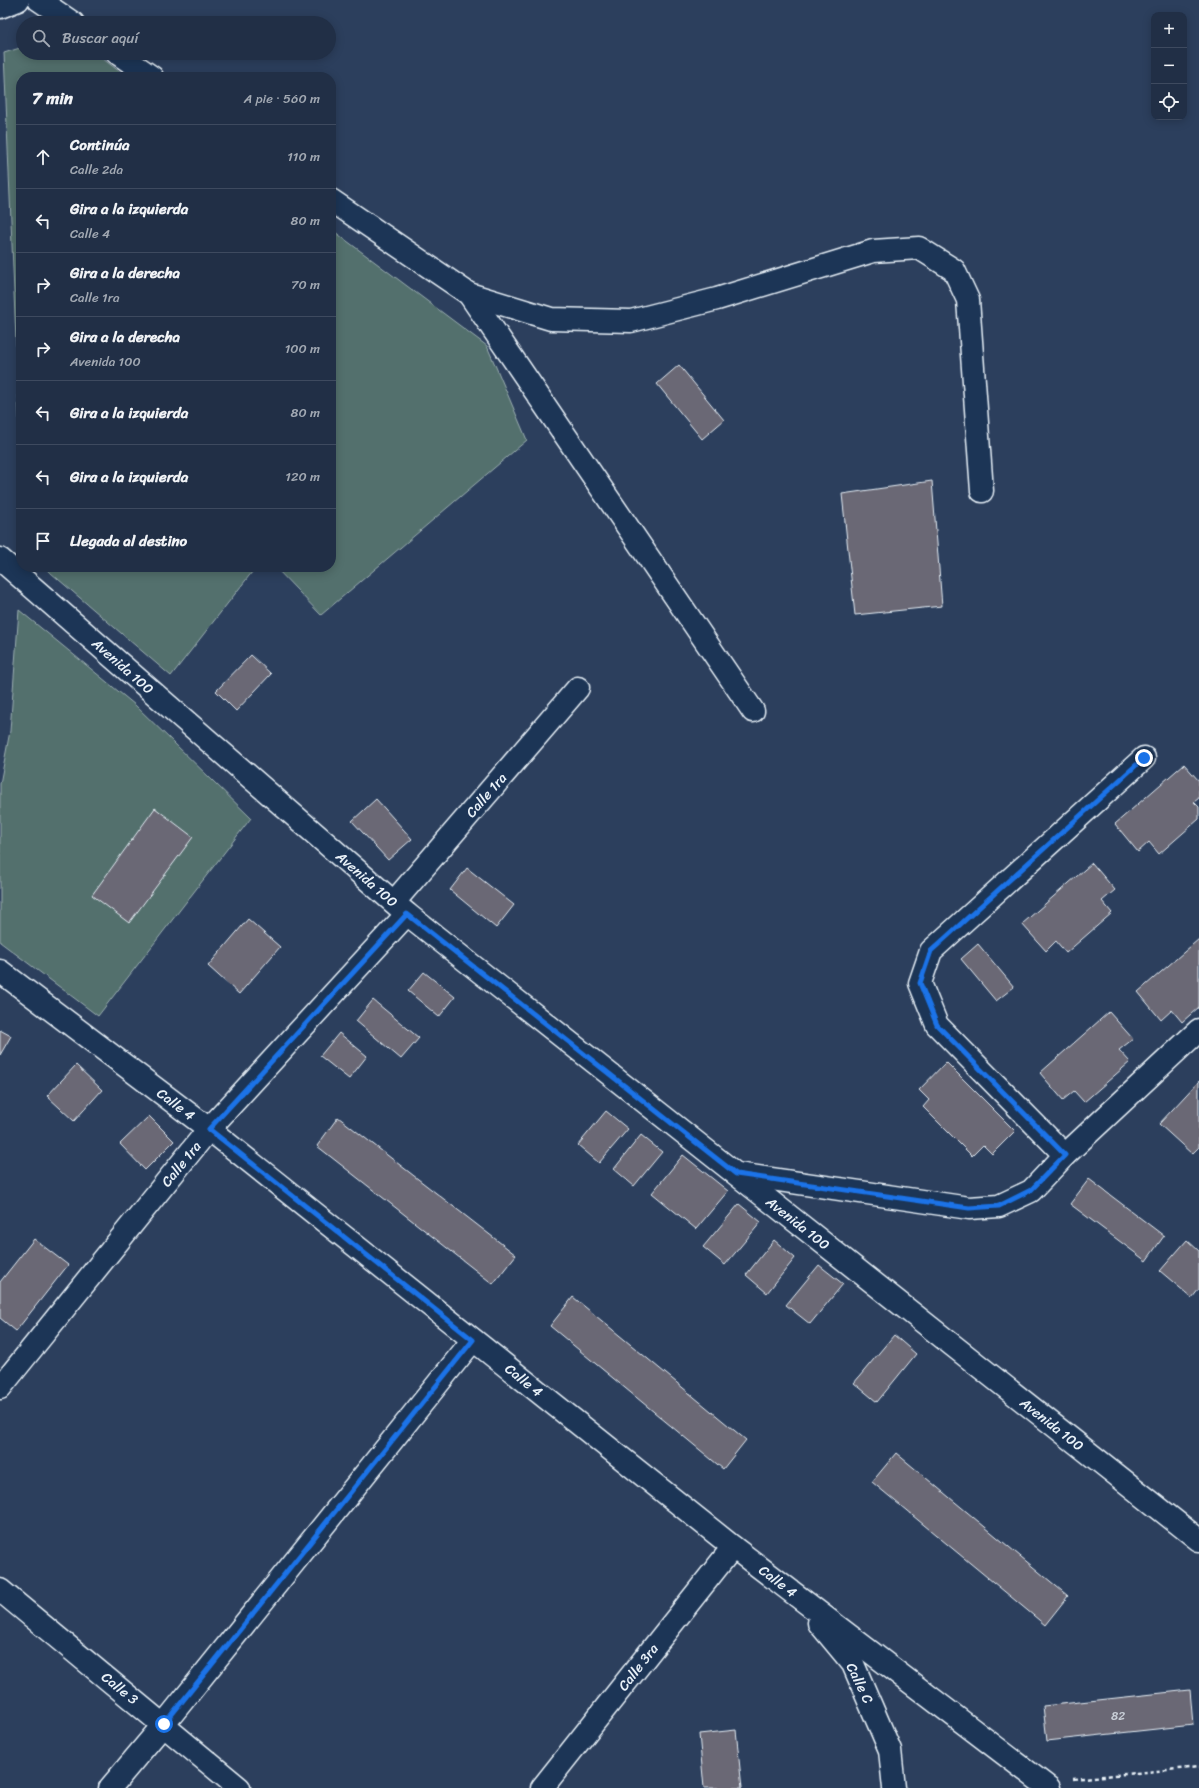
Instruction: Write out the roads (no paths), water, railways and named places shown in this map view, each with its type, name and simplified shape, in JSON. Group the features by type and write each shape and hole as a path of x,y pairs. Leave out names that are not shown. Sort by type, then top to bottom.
{"street":[{"path":"0,7 18,0"},
{"path":"39,0 63,16"},
{"path":"127,60 145,72"},
{"path":"336,203 469,294 551,319 631,321 717,300 873,251 919,248 954,270 968,300 982,491"},
{"path":"469,294 753,711"},
{"name":"Avenida 100","path":"0,559 400,908 1199,1540"},
{"name":"Calle 1ra","path":"0,1388 209,1129 400,908 578,688"},
{"path":"1065,1155 937,1025 920,983 931,951 1144,758"},
{"name":"Calle 4","path":"0,971 209,1129 733,1547 1045,1785"},
{"path":"736,1174 969,1208 999,1206 1031,1190 1065,1155 1199,1030"},
{"path":"110,1788 164,1724 473,1340"},
{"name":"Calle 3ra","path":"542,1788 733,1547"},
{"name":"Calle 3","path":"0,1590 164,1724 239,1788"},
{"name":"Calle C","path":"795,1594 853,1664 890,1750 894,1788"}]}
